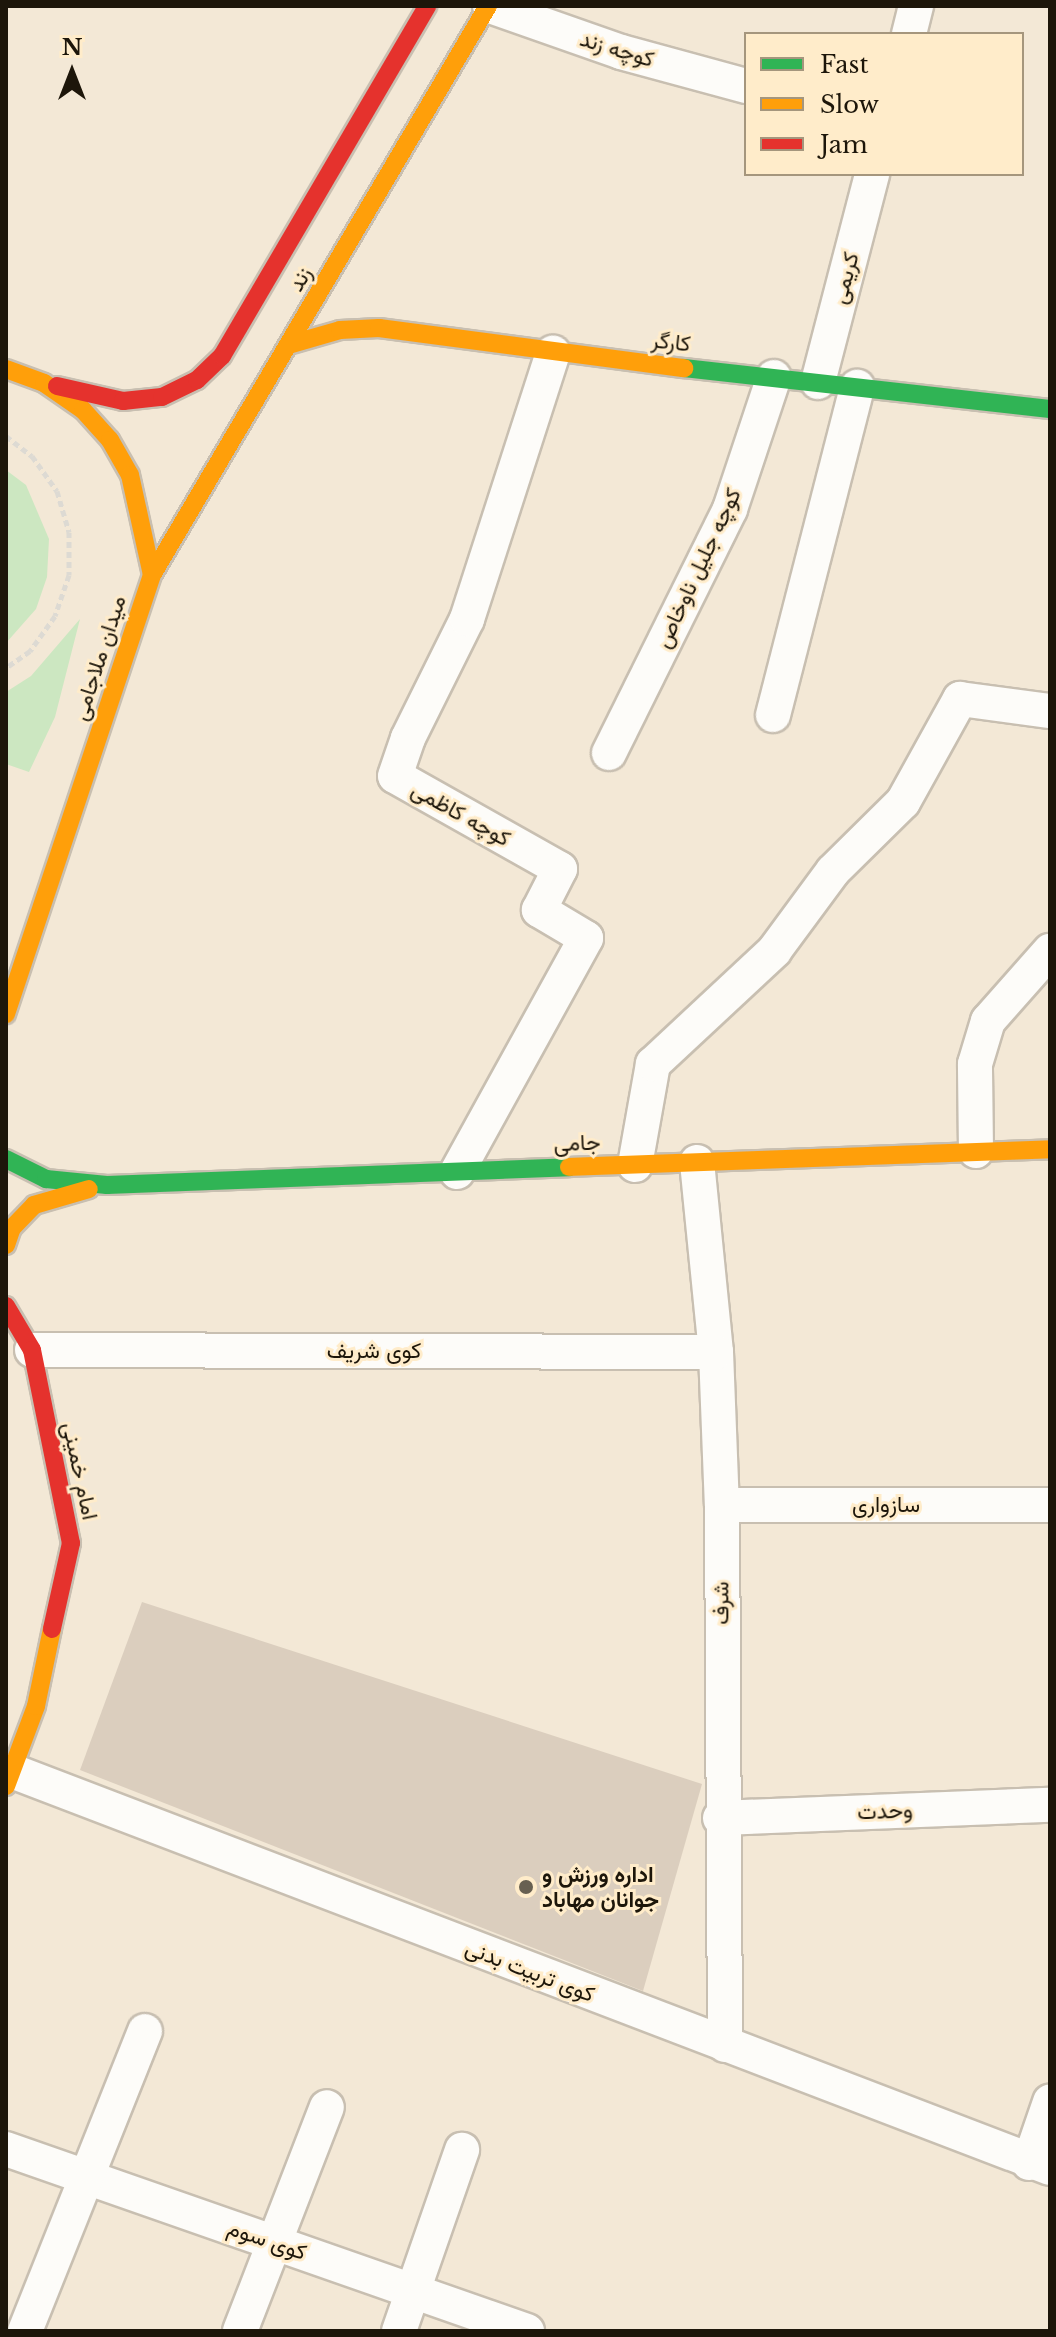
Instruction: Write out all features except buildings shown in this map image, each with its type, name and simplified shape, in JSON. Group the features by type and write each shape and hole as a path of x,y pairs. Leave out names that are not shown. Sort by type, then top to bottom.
{"main road":[{"name":"زند","path":"44,383 123,401 162,397 197,380 222,356 427,6"},
{"name":"زند","path":"152,575 489,6"},
{"name":"کارگر","path":"288,345 340,330 379,328 553,353 1050,408"},
{"name":"میدان ملاجامی","path":"6,369 44,383 83,410 110,440 130,475 152,575 6,1014"},
{"name":"جامی","path":"107,1185 1050,1149"},
{"path":"6,1159 46,1179 107,1185"},
{"path":"6,1245 12,1228 34,1205 107,1185"},
{"name":"امام خمینی","path":"6,1306 32,1350 71,1543 36,1706 9,1778"}],"street":[{"name":"کوچه زند","path":"489,6 621,52 744,85"},
{"path":"910,32 916,6"},
{"name":"کریمی","path":"818,382 871,176"},
{"name":"کوچه کاظمی","path":"457,1172 586,938 539,910 560,869 395,776 408,738 467,619 553,353"},
{"name":"کوچه جلیل ناوخاص","path":"609,753 730,509 774,377"},
{"path":"773,715 857,387"},
{"path":"635,1165 653,1064 774,951 833,871 903,802 960,699 1050,711"},
{"path":"976,1151 975,1064 988,1021 1050,951"},
{"name":"شرف","path":"697,1162 716,1352 722,1505 720,1818 725,2045"},
{"name":"کوی شریف","path":"32,1350 716,1352"},
{"name":"سازواری","path":"722,1505 1050,1505"},
{"name":"کوی تربیت بدنی","path":"9,1778 1040,2166"},
{"name":"وحدت","path":"720,1818 1050,1805"},
{"path":"25,2331 145,2031"},
{"path":"1040,2166 1050,2102"},
{"path":"240,2331 327,2107"},
{"name":"کوی سوم","path":"6,2149 275,2242 411,2295 527,2331"},
{"path":"399,2331 462,2150"}],"path":[{"path":"6,436 32,456 57,491 69,532 69,575 55,616 30,651 6,668"}],"green space":[{"path":"6,470 26,485 49,539 47,577 36,609 6,643"},
{"path":"80,619 55,717 29,772 6,764 6,692 31,676"}],"traffic: fast":[{"path":"684,368 1050,409"},
{"path":"6,1159 46,1179 107,1185 569,1167"}],"traffic: slow":[{"path":"152,575 488,6"},
{"path":"288,345 340,330 379,328 684,368"},
{"path":"6,369 44,383 83,410 110,440 130,475 152,575 6,1014"},
{"path":"569,1167 1050,1149"},
{"path":"6,1245 12,1228 34,1205 89,1189"},
{"path":"6,1786 36,1706 52,1629"}],"traffic: jam":[{"path":"57,386 123,401 162,397 197,380 222,356 427,6"},
{"path":"6,1306 32,1350 71,1543 52,1629"}],"place":[{"name":"اداره ورزش و جوانان مهاباد","path":"526,1887"}]}
